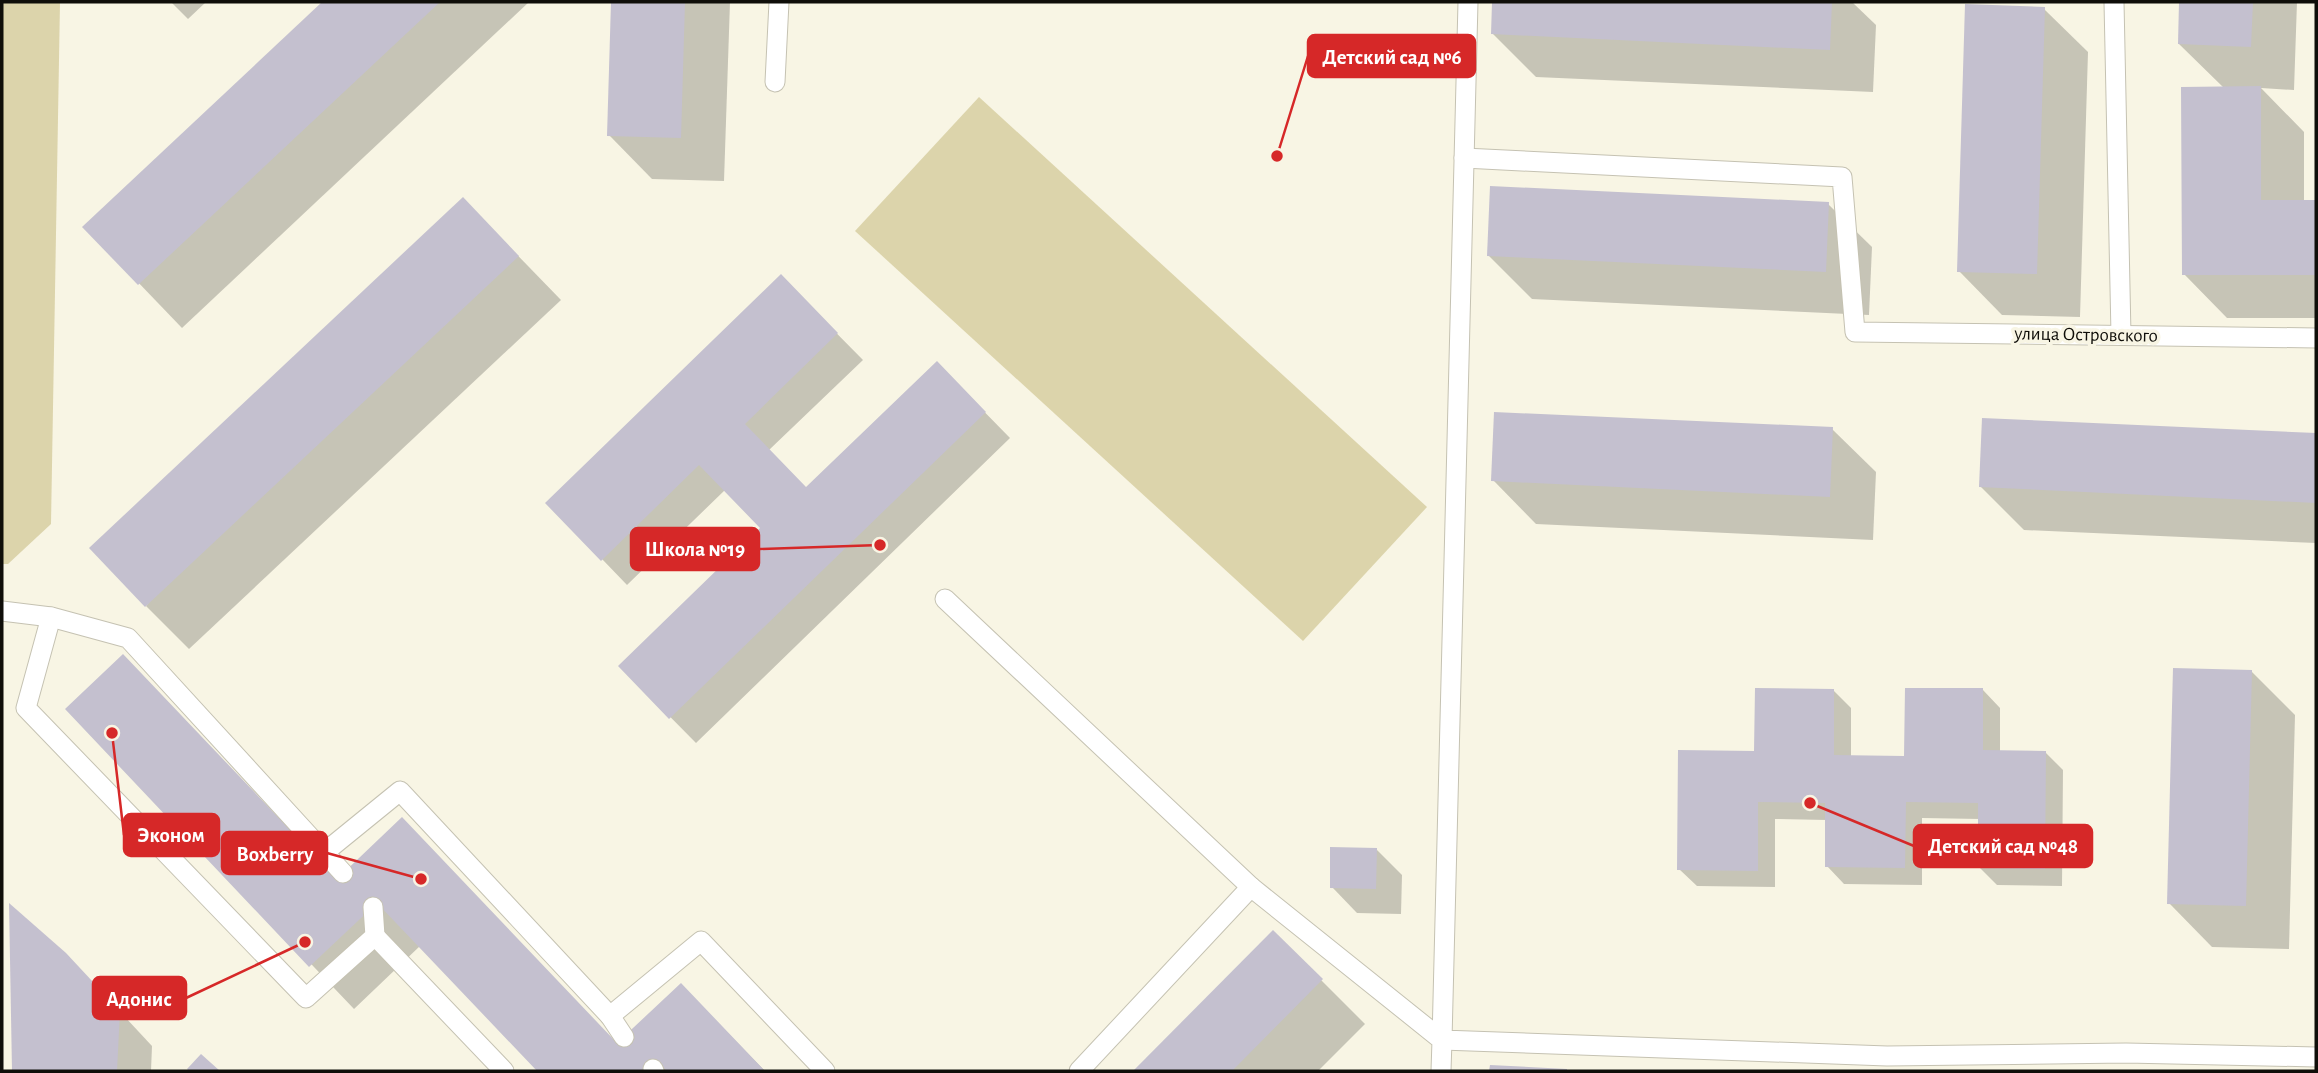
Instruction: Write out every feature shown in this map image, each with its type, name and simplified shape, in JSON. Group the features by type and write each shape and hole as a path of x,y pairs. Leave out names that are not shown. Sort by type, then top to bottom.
{"lane":[{"path":"775,82 779,2"},
{"path":"1441,1071 1468,2"},
{"path":"2114,2 2121,335"},
{"name":"улица Островского","path":"1464,158 1842,177 1855,332 2316,338"},
{"path":"945,599 1251,887 1442,1040 1887,1056 2126,1053 2316,1057"},
{"path":"2,611 51,617 128,638 343,873"},
{"path":"51,617 26,708 306,998 375,936"},
{"path":"325,852 400,792 610,1016 624,1037"},
{"path":"1079,1071 1251,887"},
{"path":"373,907 375,936 504,1071"},
{"path":"610,1016 701,942 825,1071"}],"shaded area":[{"path":"2,2 60,2 51,524 8,564 2,564"},
{"path":"979,97 1427,507 1303,641 855,231"}],"building":[{"path":"322,2 440,2 138,285 82,227"},
{"path":"611,2 685,2 681,138 607,136"},
{"path":"1492,2 1832,2 1830,50 1491,34"},
{"path":"2179,2 2253,2 2251,47 2178,44"},
{"path":"1965,4 2045,7 2037,274 1957,272"},
{"path":"2261,86 2261,200 2316,200 2316,275 2182,275 2181,87"},
{"path":"1490,186 1829,202 1826,272 1487,256"},
{"path":"463,197 519,256 145,607 89,548"},
{"path":"781,274 838,333 745,424 806,487 937,361 986,412 669,719 618,666 760,528 699,465 601,561 545,503"},
{"path":"1494,412 1833,427 1830,497 1491,481"},
{"path":"1982,418 2316,433 2316,503 1979,487"},
{"path":"123,654 337,879 402,817 617,1043 681,983 765,1071 667,1071 659,1064 651,1071 537,1071 377,903 309,967 65,709"},
{"path":"2173,668 2252,670 2246,906 2167,904"},
{"path":"1755,688 1834,689 1834,755 1904,756 1905,688 1983,688 1983,750 2046,751 2045,869 1978,868 1978,803 1906,802 1905,868 1825,867 1825,803 1758,802 1758,871 1677,870 1678,750 1754,751"},
{"path":"1330,847 1377,848 1376,889 1330,888"},
{"path":"9,903 66,953 120,1011 117,1071 12,1071"},
{"path":"1273,930 1323,979 1232,1071 1133,1071"},
{"path":"201,1054 220,1071 189,1071 187,1069"},
{"path":"1490,1065 1567,1069 1567,1071 1489,1071"}],"place":[{"name":"Детский сад №6","path":"1277,156"},
{"name":"Школа №19","path":"880,545"},
{"name":"Эконом","path":"112,733"},
{"name":"Детский сад №48","path":"1810,803"},
{"name":"Boxberry","path":"421,879"},
{"name":"Адонис","path":"305,942"}]}
